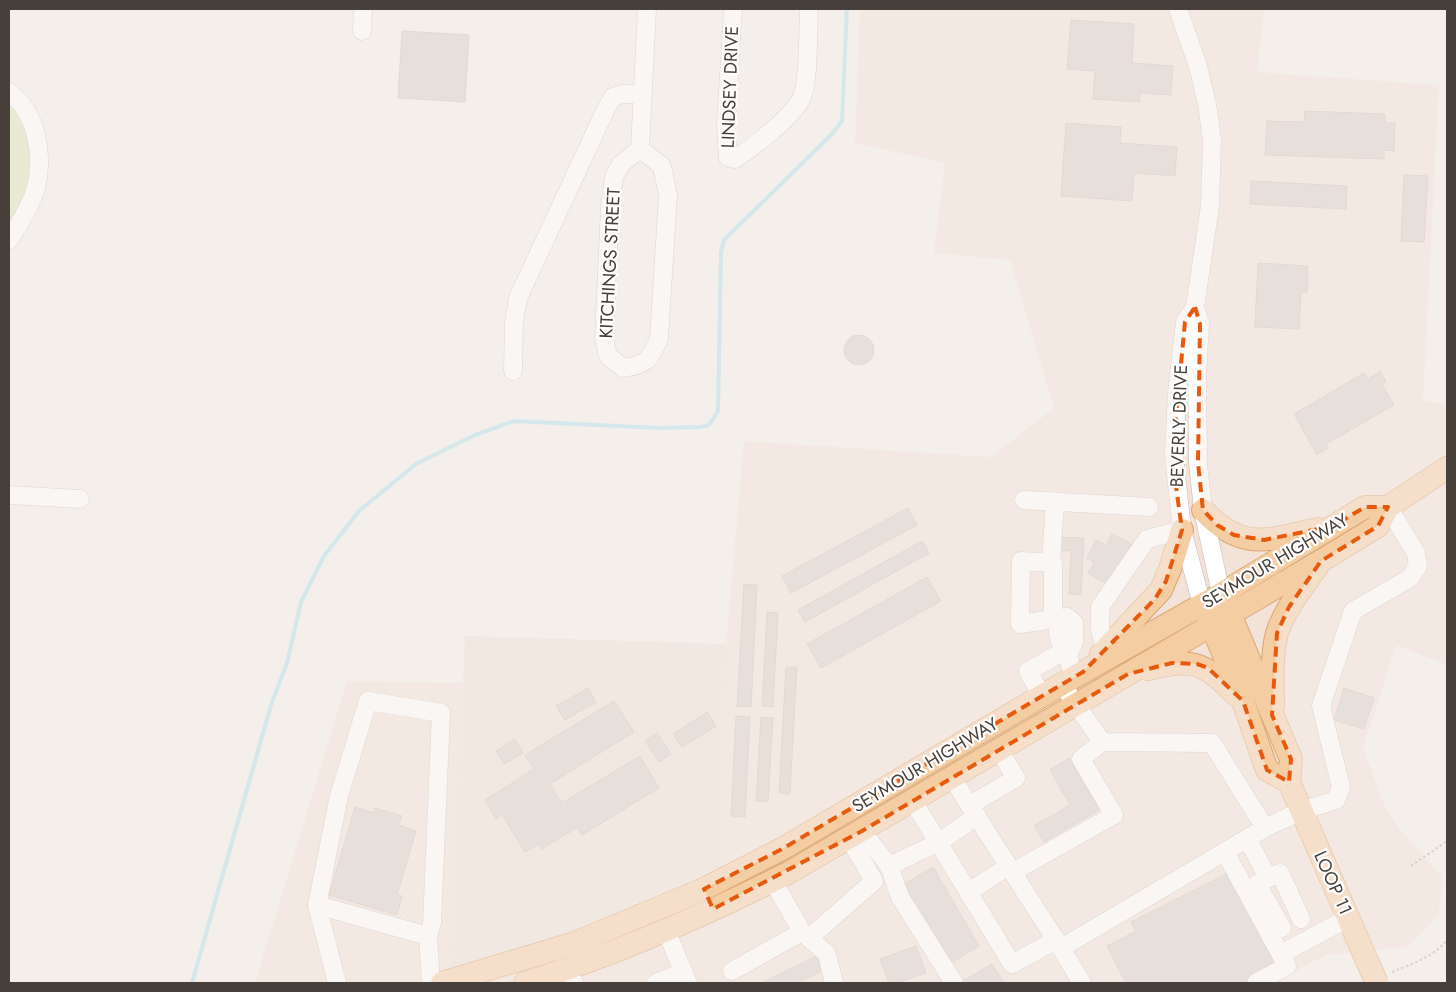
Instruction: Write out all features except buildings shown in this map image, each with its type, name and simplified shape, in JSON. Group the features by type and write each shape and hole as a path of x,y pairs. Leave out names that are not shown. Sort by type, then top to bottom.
{"main road":[{"name":"SEYMOUR HIGHWAY","path":"442,983 529,958 628,922 704,888 782,849 1073,678 1216,609 1322,561 1378,526 1388,507 1447,468"},
{"name":"SEYMOUR HIGHWAY","path":"532,981 571,976 773,881 855,835 1128,674 1333,526 1365,507 1388,507"},
{"path":"1203,510 1224,531 1252,540 1276,538 1333,526"},
{"path":"1073,678 1105,649 1161,590 1170,569 1182,530"},
{"path":"1272,715 1273,658 1277,633 1289,607 1322,561"},
{"path":"1216,609 1243,701 1267,770 1288,782"},
{"name":"LOOP 11","path":"1216,609 1272,715 1291,759 1288,782 1367,961 1384,978"},
{"path":"1128,674 1172,663 1197,664 1216,674 1243,701"},
{"path":"873,797 886,816"},
{"path":"704,888 713,910"},
{"path":"529,958 532,981"}],"street":[{"path":"362,31 363,9"},
{"path":"640,150 647,9"},
{"name":"LINDSEY DRIVE","path":"733,9 726,125 728,157 736,159 753,147 796,108 804,95 809,9"},
{"name":"BEVERLY DRIVE","path":"1178,9 1198,66 1208,104 1212,140 1210,206 1196,307 1200,324 1197,374 1198,463 1216,609"},
{"path":"9,92 17,98 27,114 39,145 36,189 9,240"},
{"path":"513,371 514,322 518,298 597,128 613,97 622,94 642,94"},
{"name":"KITCHINGS STREET","path":"640,150 662,166 668,194 659,338 652,355 641,365 623,368 608,356 604,338 610,207 614,177 621,164 640,150"},
{"name":"BEVERLY DRIVE","path":"1196,307 1185,322 1177,394 1175,465 1182,530 1216,609"},
{"path":"1175,465 1198,463"},
{"path":"9,495 80,499"},
{"path":"1024,500 1150,507"},
{"path":"1055,502 1051,563 1053,564 1058,620"},
{"path":"913,801 1012,964 1059,944 1265,828 1301,811 1336,800 1339,795 1340,780 1321,706 1354,611 1410,578 1418,566 1416,553 1388,507"},
{"path":"1105,649 1100,629 1100,607 1147,539 1182,530"},
{"path":"1042,696 1028,671 1066,650 1074,642 1074,624 1067,617 1058,620 1020,624 1021,561 1051,563"},
{"path":"1066,650 1077,704 1102,742"},
{"path":"337,983 317,905 339,796 368,701 442,713 432,924 428,936 431,983"},
{"path":"968,892 1114,815 1081,759 1102,742 1212,743 1265,828"},
{"path":"889,866 939,842 1016,778 999,750"},
{"path":"952,778 1082,983"},
{"path":"855,835 889,866 900,896 954,983"},
{"path":"732,971 805,935 874,881 855,835"},
{"path":"1247,838 1268,878"},
{"path":"1225,852 1287,966 1256,983"},
{"path":"1282,928 1257,884 1280,873 1300,918"},
{"path":"773,881 805,935 827,954 834,983"},
{"path":"317,905 428,936"},
{"path":"1281,954 1348,918"},
{"path":"656,983 685,978 666,930"}],"path":[{"path":"1411,866 1447,841"},
{"path":"1384,978 1426,958 1442,947 1447,940"}],"highlighted area":[{"path":"1195,307 1200,324 1198,463 1203,510 1217,525 1234,535 1264,540 1333,526 1365,507 1388,507 1378,526 1321,561 1289,607 1277,633 1272,715 1291,759 1289,782 1267,770 1243,701 1208,668 1197,664 1172,663 1128,674 862,831 713,909 704,889 782,849 1083,672 1155,599 1166,581 1182,530 1175,479 1175,427 1185,322"}],"shaded area":[{"path":"860,9 1264,9 1257,72 1439,85 1423,400 1447,405 1447,665 1396,645 1363,748 1384,805 1400,830 1442,876 1439,914 1408,947 1326,955 1272,983 255,983 347,681 463,683 450,968 568,933 720,867 726,644 744,441 991,457 1054,408 1010,260 934,253 945,163 855,143"},
{"path":"465,636 726,644 720,867 568,933 450,968"}],"green space":[{"path":"9,100 26,128 32,149 33,171 28,195 9,232"}],"waterway":[{"path":"192,983 271,705 287,663 301,602 324,556 359,511 416,464 475,435 514,421 659,428 701,427 709,425 718,411 721,252 724,240 832,134 842,121 847,9"}]}
